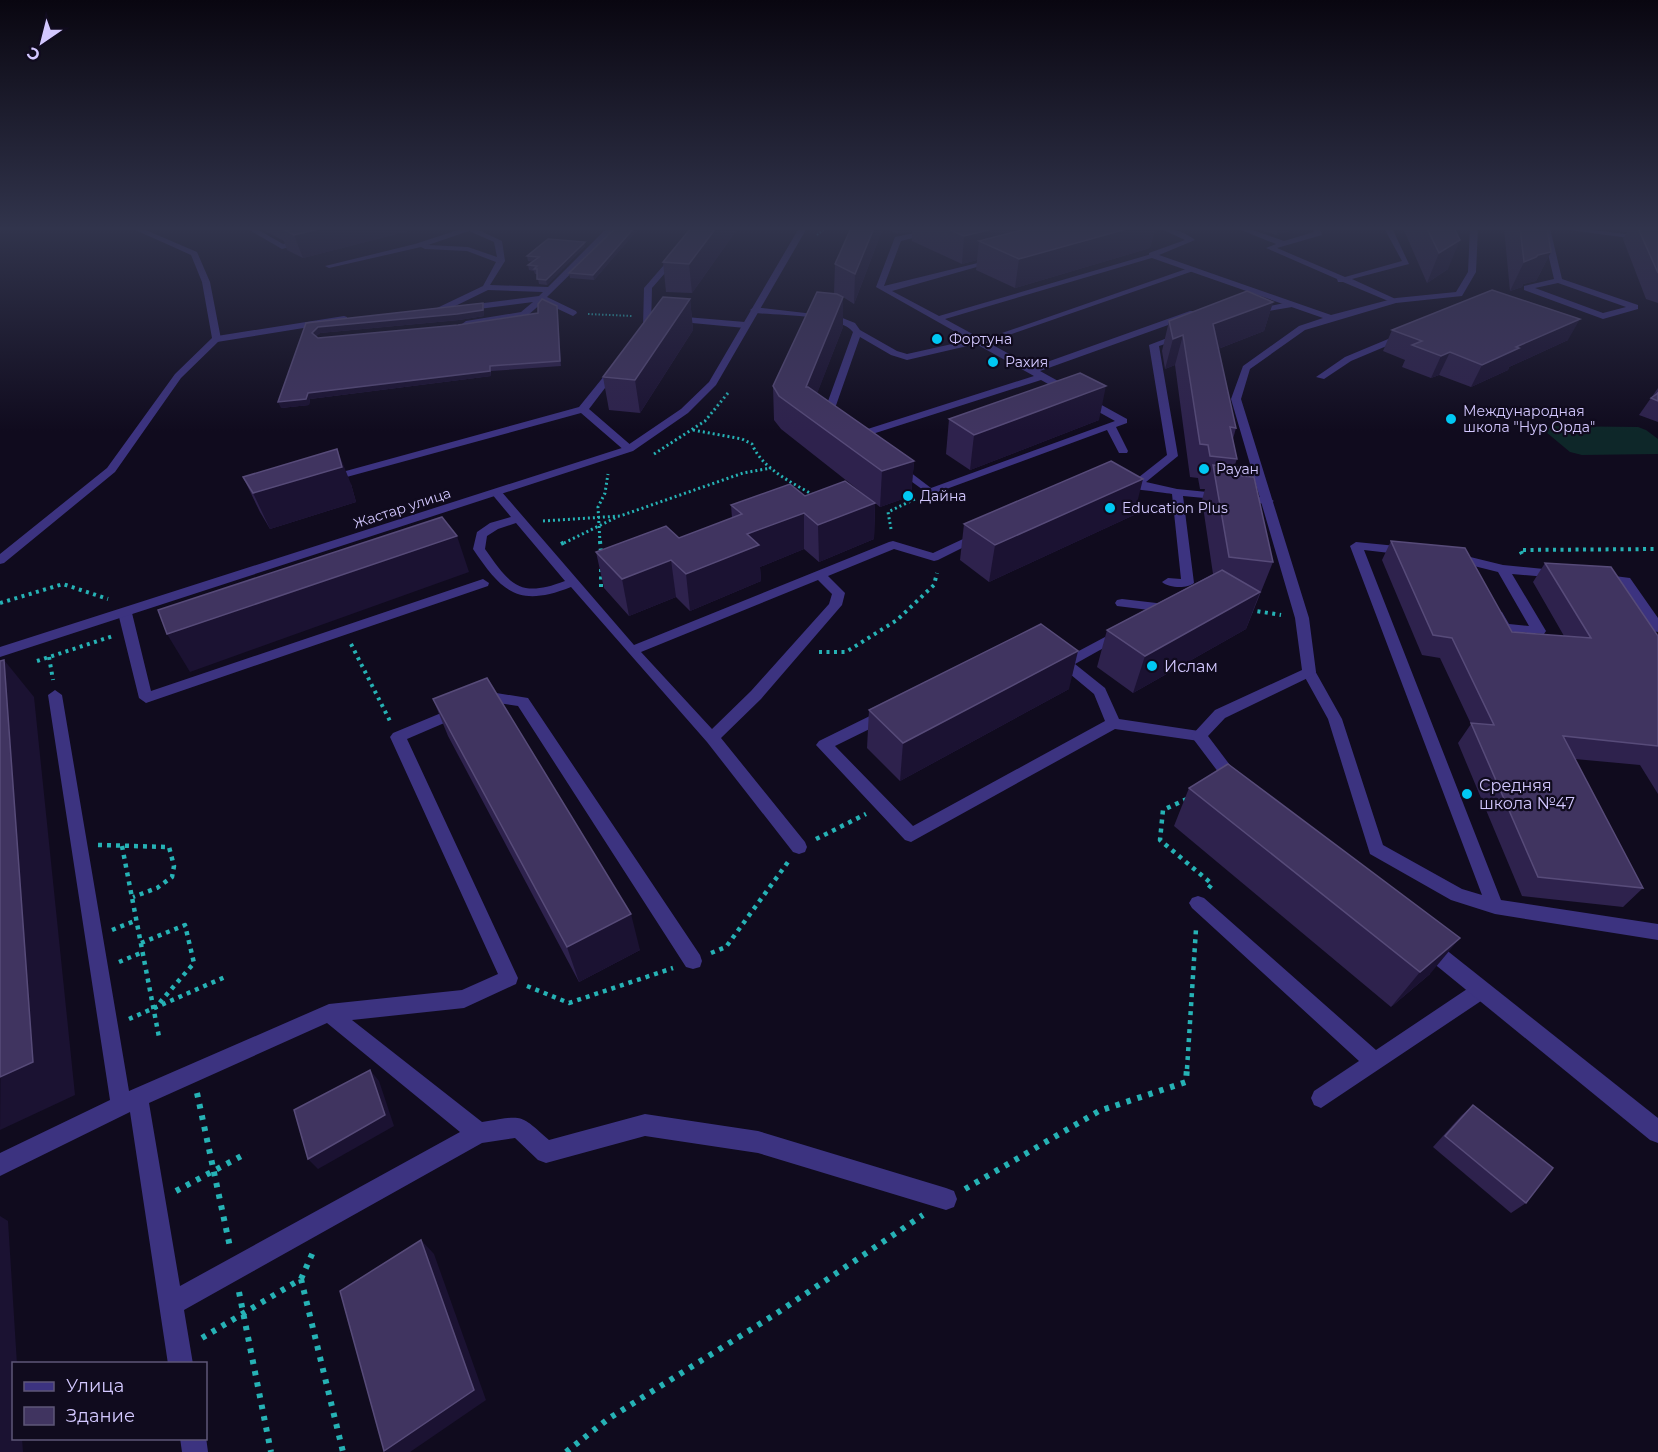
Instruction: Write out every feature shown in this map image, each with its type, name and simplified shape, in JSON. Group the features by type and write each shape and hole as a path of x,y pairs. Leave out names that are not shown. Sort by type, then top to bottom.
{"street":[{"path":"209,296 218,339"},
{"path":"469,296 437,311 542,298 573,313"},
{"path":"459,325 524,314 545,296"},
{"path":"633,345 647,327 648,296"},
{"name":"Жастар улица","path":"0,652 628,449 665,428 701,398 713,382 762,296"},
{"path":"893,464 930,492 1123,421 894,296"},
{"path":"938,319 1016,296"},
{"path":"1006,333 1116,296"},
{"path":"1264,296 1331,318"},
{"path":"1382,296 1396,301"},
{"path":"1463,296 1396,301 1331,318 1302,328 1246,368 1236,399 1302,618 1309,672 1335,719 1376,849 1457,895 1495,907 1658,932"},
{"path":"1548,296 1603,316 1635,307 1603,296"},
{"path":"1244,312 1289,305"},
{"path":"754,310 837,319 852,325 857,332 894,353 907,357 977,341"},
{"path":"1032,371 1198,311"},
{"path":"648,317 745,325"},
{"path":"0,560 111,470 178,376 218,339 315,322 350,319"},
{"path":"1137,484 1173,456 1154,345 1194,330"},
{"path":"1320,377 1348,359 1415,331"},
{"path":"857,332 828,415 865,443"},
{"path":"312,483 583,409 626,354"},
{"path":"856,436 1042,376"},
{"path":"583,409 628,449"},
{"path":"1110,426 1123,451"},
{"path":"1105,485 1137,484 1177,492 1268,501"},
{"path":"1168,582 1188,583 1177,492"},
{"path":"497,493 632,651 712,738 799,847"},
{"path":"521,520 494,526 481,535 479,549 498,578 513,591 531,594 557,589 573,582"},
{"path":"632,651 894,545 934,557 987,533"},
{"path":"1423,552 1356,546 1495,907"},
{"path":"1445,554 1503,569 1624,581 1658,628"},
{"path":"1469,562 1479,580"},
{"path":"1489,599 1504,628 1539,632 1503,569"},
{"path":"712,738 798,648 835,605 839,593 820,575"},
{"path":"125,613 146,698 483,583"},
{"path":"1113,723 1100,691 1065,664 1165,608 1122,603"},
{"path":"1199,736 1220,714 1309,672"},
{"path":"55,695 80,845 129,1102 155,1202 180,1358"},
{"path":"0,1165 129,1102 328,1013 464,999 509,978 398,737 490,696 523,702 693,961"},
{"path":"898,708 824,745 911,835 1113,723 1199,736 1231,778 1247,793"},
{"path":"1198,903 1375,1062"},
{"path":"1419,939 1480,991 1658,1132"},
{"path":"1321,1098 1480,991"},
{"path":"328,1013 479,1133"},
{"path":"172,1304 479,1133 519,1127 546,1152 645,1125 758,1142 946,1199"}],"path":[{"path":"573,313 648,317"},
{"path":"693,430 742,439 752,444 753,451 771,468 818,498"},
{"path":"548,552 620,516 743,473 771,468"},
{"path":"601,557 598,507 605,493 608,474"},
{"path":"894,545 888,512 930,492"},
{"path":"521,520 620,516"},
{"path":"1533,571 1520,550 1658,549"},
{"path":"798,648 822,652 846,652 897,620 934,585 938,569 934,557"},
{"path":"595,607 601,587 601,567"},
{"path":"0,603 63,584 109,599"},
{"path":"1245,610 1302,618"},
{"path":"345,630 398,737"},
{"path":"566,1452 608,1419 774,1315 946,1199 1099,1111 1186,1082 1198,903 1212,884 1160,840 1163,810 1192,796"},
{"path":"799,847 883,806"},
{"path":"80,845 169,847 175,871 172,878 158,887 133,897"},
{"path":"122,846 159,1037"},
{"path":"141,943 185,925 194,963 154,1009"},
{"path":"154,1009 225,977"},
{"path":"193,1075 235,1269 271,1452"},
{"path":"155,1202 247,1154"},
{"path":"180,1358 243,1313 301,1279 343,1452"}],"green space":[{"path":"1553,426 1638,427 1658,439 1658,454 1582,455 1570,452 1546,432"}],"building":[{"path":"815,296 843,297 806,387 914,461 882,471 779,396 773,386"},
{"path":"1235,296 1258,296 1273,302 1213,324 1236,428 1230,427 1237,459 1210,456 1208,445 1200,444 1183,335 1173,339 1169,321"},
{"path":"1478,296 1509,296 1580,319 1516,347 1519,348 1482,365 1450,352 1441,356 1412,345 1422,341 1392,330"},
{"path":"663,297 690,299 635,380 603,377"},
{"path":"542,299 557,306 560,361 490,366 490,371 308,393 306,399 278,402 306,323 483,303 483,310 318,327 312,333 318,338 458,325 538,313 538,304"},
{"path":"1080,373 1106,386 974,435 949,419"},
{"path":"1658,393 1658,401 1651,398"},
{"path":"337,449 342,467 253,493 243,477"},
{"path":"1111,461 1143,479 995,545 964,524"},
{"path":"1213,465 1240,467 1242,476 1254,477 1273,562 1229,557"},
{"path":"845,481 875,503 818,525 804,513 747,534 759,545 686,574 671,560 622,579 596,552 666,526 679,538 742,514 731,505 790,484 805,496"},
{"path":"442,517 457,536 167,634 158,610"},
{"name":"Средняя школа №47","path":"1391,541 1465,548 1512,632 1591,638 1545,563 1611,567 1658,636 1658,746 1563,736 1643,888 1538,877 1471,723 1494,725 1452,638 1433,635"},
{"path":"1222,570 1260,592 1145,656 1107,630"},
{"path":"1041,624 1078,651 903,743 869,710"},
{"path":"4,660 33,1062 0,1077 0,661"},
{"path":"487,678 631,914 567,947 433,699"},
{"path":"1228,764 1460,938 1420,972 1189,788"},
{"path":"370,1070 385,1115 308,1159 294,1110"},
{"path":"1473,1105 1553,1168 1526,1203 1445,1136"},
{"path":"421,1240 474,1390 384,1451 340,1291"}],"place":[{"name":"Фортуна","path":"937,339"},
{"name":"Рахия","path":"993,362"},
{"name":"Международная школа \"Нур Орда\"","path":"1451,419"},
{"name":"Рауан","path":"1204,469"},
{"name":"Дайна","path":"908,496"},
{"name":"Education Plus","path":"1110,508"},
{"name":"Ислам","path":"1152,666"},
{"name":"Средняя школа №47","path":"1467,794"}]}
